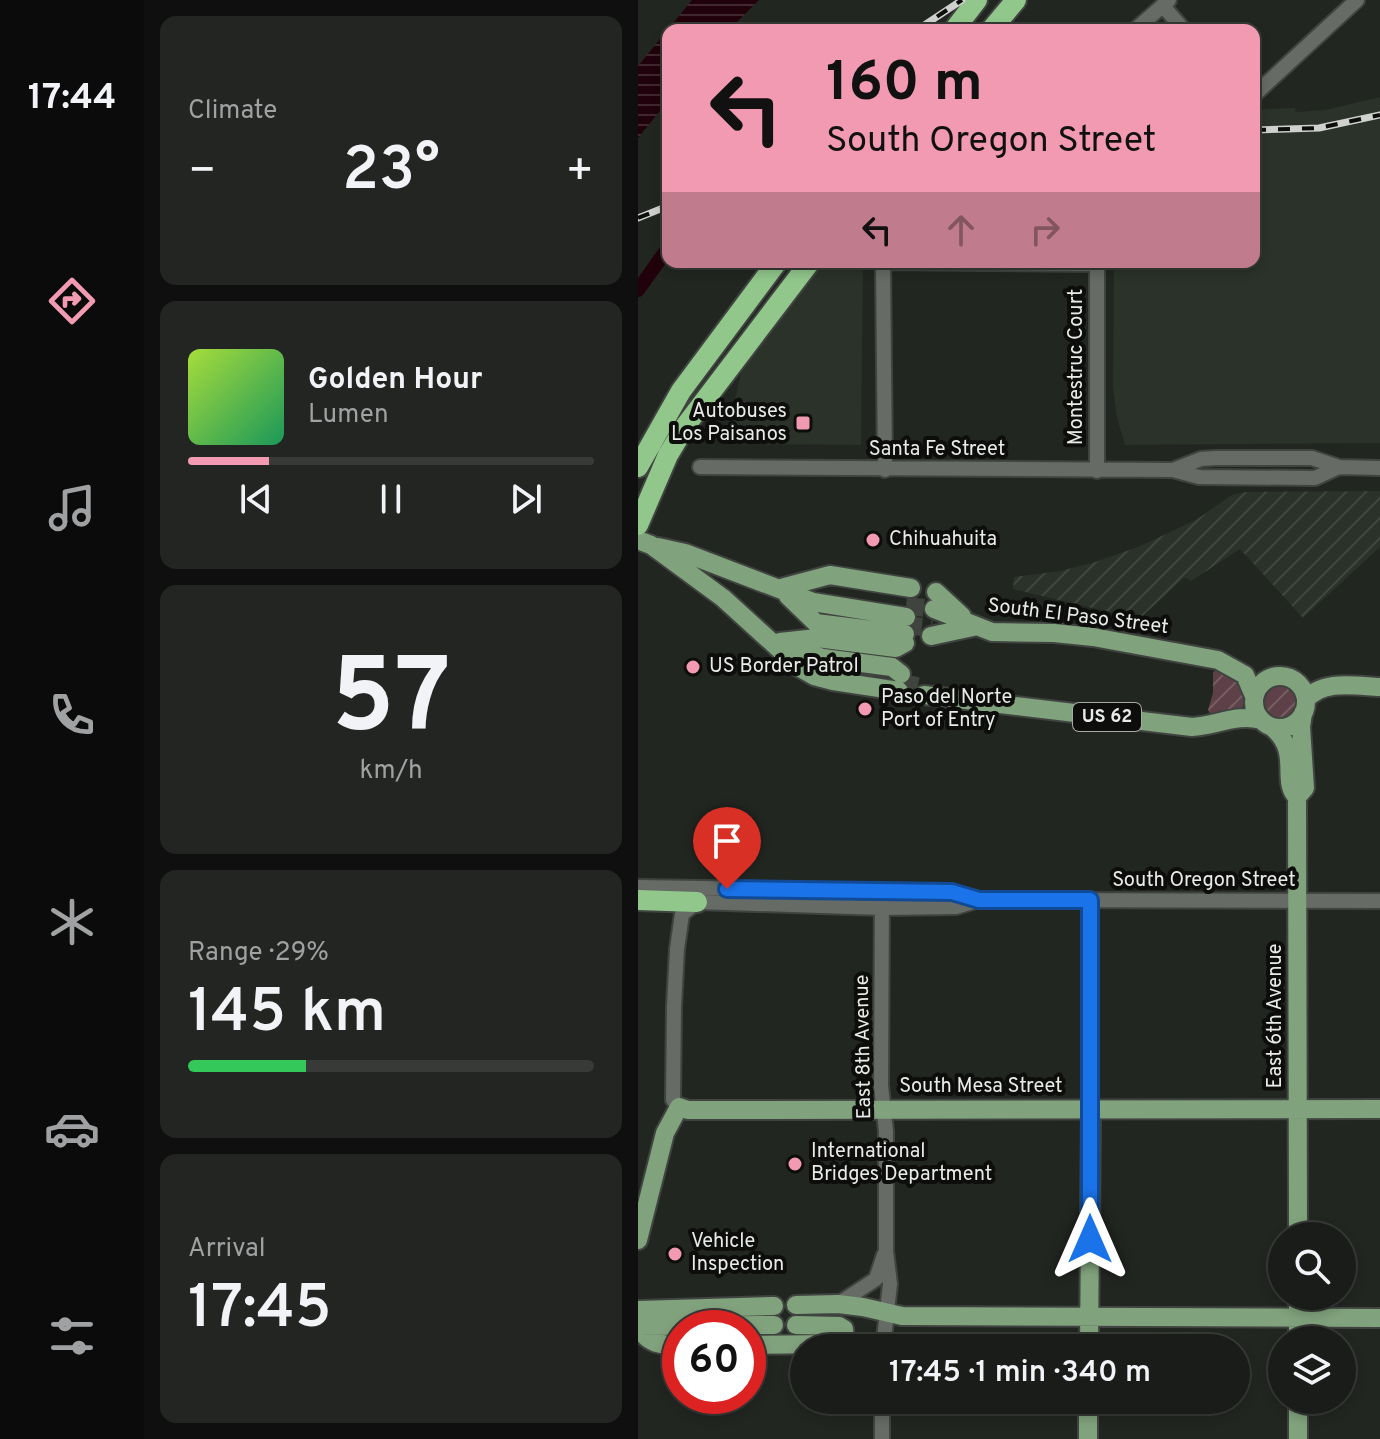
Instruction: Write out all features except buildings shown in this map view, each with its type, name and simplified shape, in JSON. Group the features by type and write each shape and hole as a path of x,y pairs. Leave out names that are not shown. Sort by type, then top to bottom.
{"highway":[{"path":"959,24 977,0"},
{"path":"996,24 1016,0"},
{"path":"638,467 681,391 773,268"},
{"path":"638,525 668,455 703,399 805,268"},
{"path":"638,900 697,902"}],"main road":[{"path":"645,542 685,553 813,602 907,616"},
{"path":"645,542 723,598 800,668 814,676 900,683"},
{"path":"781,588 830,575 907,616"},
{"name":"South El Paso Street","path":"973,627 934,614 999,634 1054,633 1093,637 1199,655 1237,669 1251,684 1254,696"},
{"path":"773,642 817,638 896,648 907,616"},
{"path":"1266,724 1254,708 1254,696 1267,679 1283,676 1297,683 1304,707"},
{"name":"US 62","path":"928,693 1192,727 1242,718 1279,729 1292,725 1311,693 1327,686 1380,687"},
{"name":"East 6th Avenue","path":"1297,797 1305,788 1304,707"},
{"name":"East 6th Avenue","path":"1266,724 1283,737 1288,749 1291,789 1297,797 1298,1222"},
{"path":"638,1240 665,1133 679,1107"},
{"name":"South Mesa Street","path":"679,1107 688,1110 1380,1109"},
{"path":"1089,1334 1091,1110"},
{"path":"796,1305 838,1304 902,1316 1380,1318"},
{"path":"638,1310 659,1318"},
{"path":"1298,1310 1298,1326"},
{"path":"662,1344 652,1343 645,1338 638,1326 659,1318 774,1316"},
{"path":"766,1345 832,1344 841,1343 845,1338 844,1329 839,1326 796,1325"},
{"path":"1088,1414 1088,1439"},
{"path":"1298,1414 1298,1439"}],"street":[{"path":"1260,89 1357,0"},
{"path":"1142,24 1166,3 1180,24"},
{"path":"883,268 885,470"},
{"name":"Montestruc Court","path":"1097,268 1097,471"},
{"name":"Santa Fe Street","path":"700,467 1173,470 1201,459 1312,458 1339,467 1380,468"},
{"name":"South Oregon Street","path":"638,887 952,892 979,900 1380,901"},
{"name":"East 8th Avenue","path":"882,890 886,1251 890,1284 884,1334"},
{"name":"South Oregon Street","path":"697,902 882,908 956,907 979,900"},
{"path":"1090,900 1091,1110"},
{"path":"679,1107 673,1100 677,949 682,914 697,902"},
{"name":"East 8th Avenue","path":"838,1304 876,1279 886,1251"},
{"path":"882,1414 882,1439"}],"shaded area":[{"path":"692,0 759,0 735,24 672,24"},
{"path":"662,37 662,108 638,138 638,66"},
{"path":"1380,97 1380,443 1125,445 1113,387 1114,268 1260,268 1260,111 1325,110"},
{"path":"816,268 863,268 861,445 725,444 744,359"},
{"path":"1380,491 1380,547 1303,618 1240,549 1191,581 1185,577 1139,619 1013,589 1014,577 1061,571 1138,547 1196,520 1232,495 1246,492"},
{"path":"1216,669 1238,677 1247,698 1241,710 1212,717 1208,710"},
{"path":"1281,686 1292,691 1297,702 1292,713 1281,718 1270,713 1265,702 1270,691"}],"waterway":[{"path":"638,290 662,256"}],"tunnel":[{"path":"906,606 934,609"},
{"path":"904,625 932,628"},
{"path":"900,682 925,688"}],"railway":[{"path":"926,24 962,0"},
{"path":"1260,130 1319,128 1380,115"},
{"path":"638,218 662,208"}],"place":[{"name":"Autobuses Los Paisanos","path":"803,423"},
{"name":"Chihuahuita","path":"873,540"},
{"name":"US Border Patrol","path":"693,667"},
{"name":"Paso del Norte Port of Entry","path":"865,709"},
{"name":"International Bridges Department","path":"795,1164"},
{"name":"Vehicle Inspection","path":"675,1254"}],"route":[{"path":"727,889 952,892 979,900 1090,900 1090,1239"}]}
